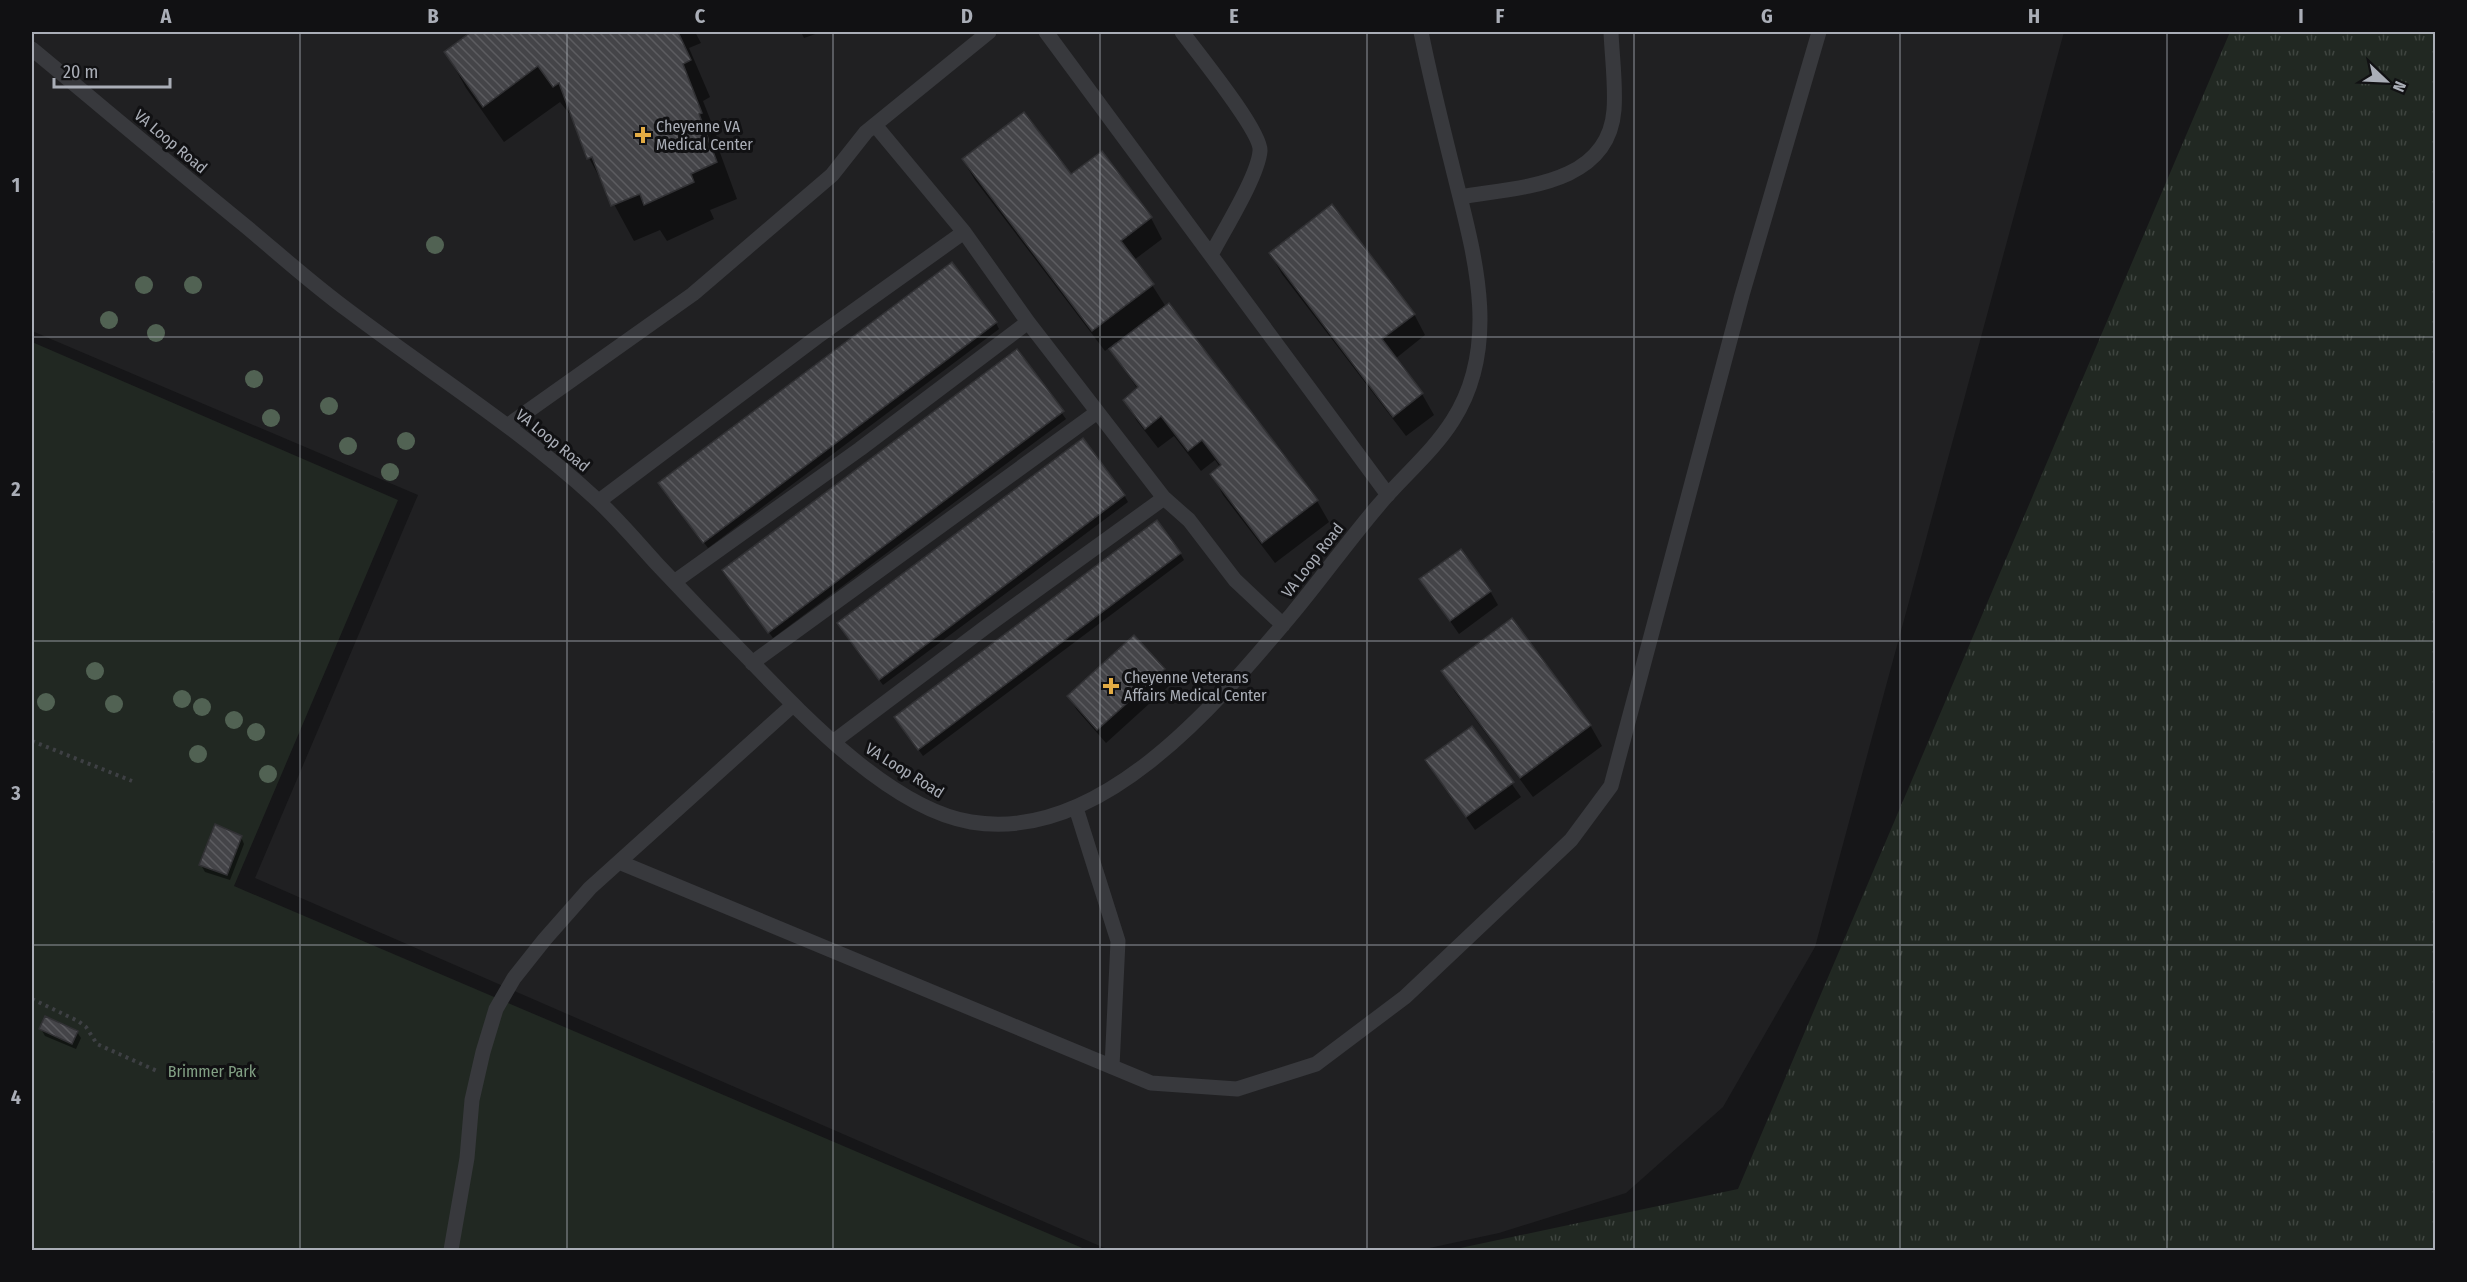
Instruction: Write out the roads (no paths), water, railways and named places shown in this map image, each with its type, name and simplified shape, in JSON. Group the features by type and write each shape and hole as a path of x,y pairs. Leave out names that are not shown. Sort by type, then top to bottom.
{"lane":[{"path":"507,426 693,294 832,175 866,132 989,32"},
{"path":"1046,32 1388,495"},
{"path":"1182,32 1249,124 1261,148 1256,171 1211,255"},
{"name":"VA Loop Road","path":"32,49 344,308 542,451 599,501 793,705 860,764 936,812 969,822 1002,825 1037,822 1076,808 1122,781 1166,749 1200,717 1282,625 1388,495 1442,436 1456,416 1474,370 1480,338 1481,307 1475,257 1431,82 1421,32"},
{"path":"1460,197 1554,181 1575,172 1594,156 1608,135 1614,111 1611,32"},
{"path":"619,862 1151,1083 1237,1089 1316,1064 1405,997 1571,840 1611,786 1742,295 1819,32"},
{"path":"875,125 964,232 1096,413 1164,498 1189,520 1235,580 1282,625"},
{"path":"599,501 817,337 964,232"},
{"path":"674,582 860,449 1028,322"},
{"path":"752,663 1096,413"},
{"path":"833,742 987,626 1164,498"},
{"path":"451,1251 465,1169 472,1100 483,1052 496,1010 514,978 590,888 793,705"},
{"path":"1076,808 1118,941 1112,1067"}],"place":[{"name":"Cheyenne VA Medical Center","path":"643,135"},
{"name":"Cheyenne Veterans Affairs Medical Center","path":"1111,686"}],"park label":[{"name":"Brimmer Park","path":"212,1071"}]}
